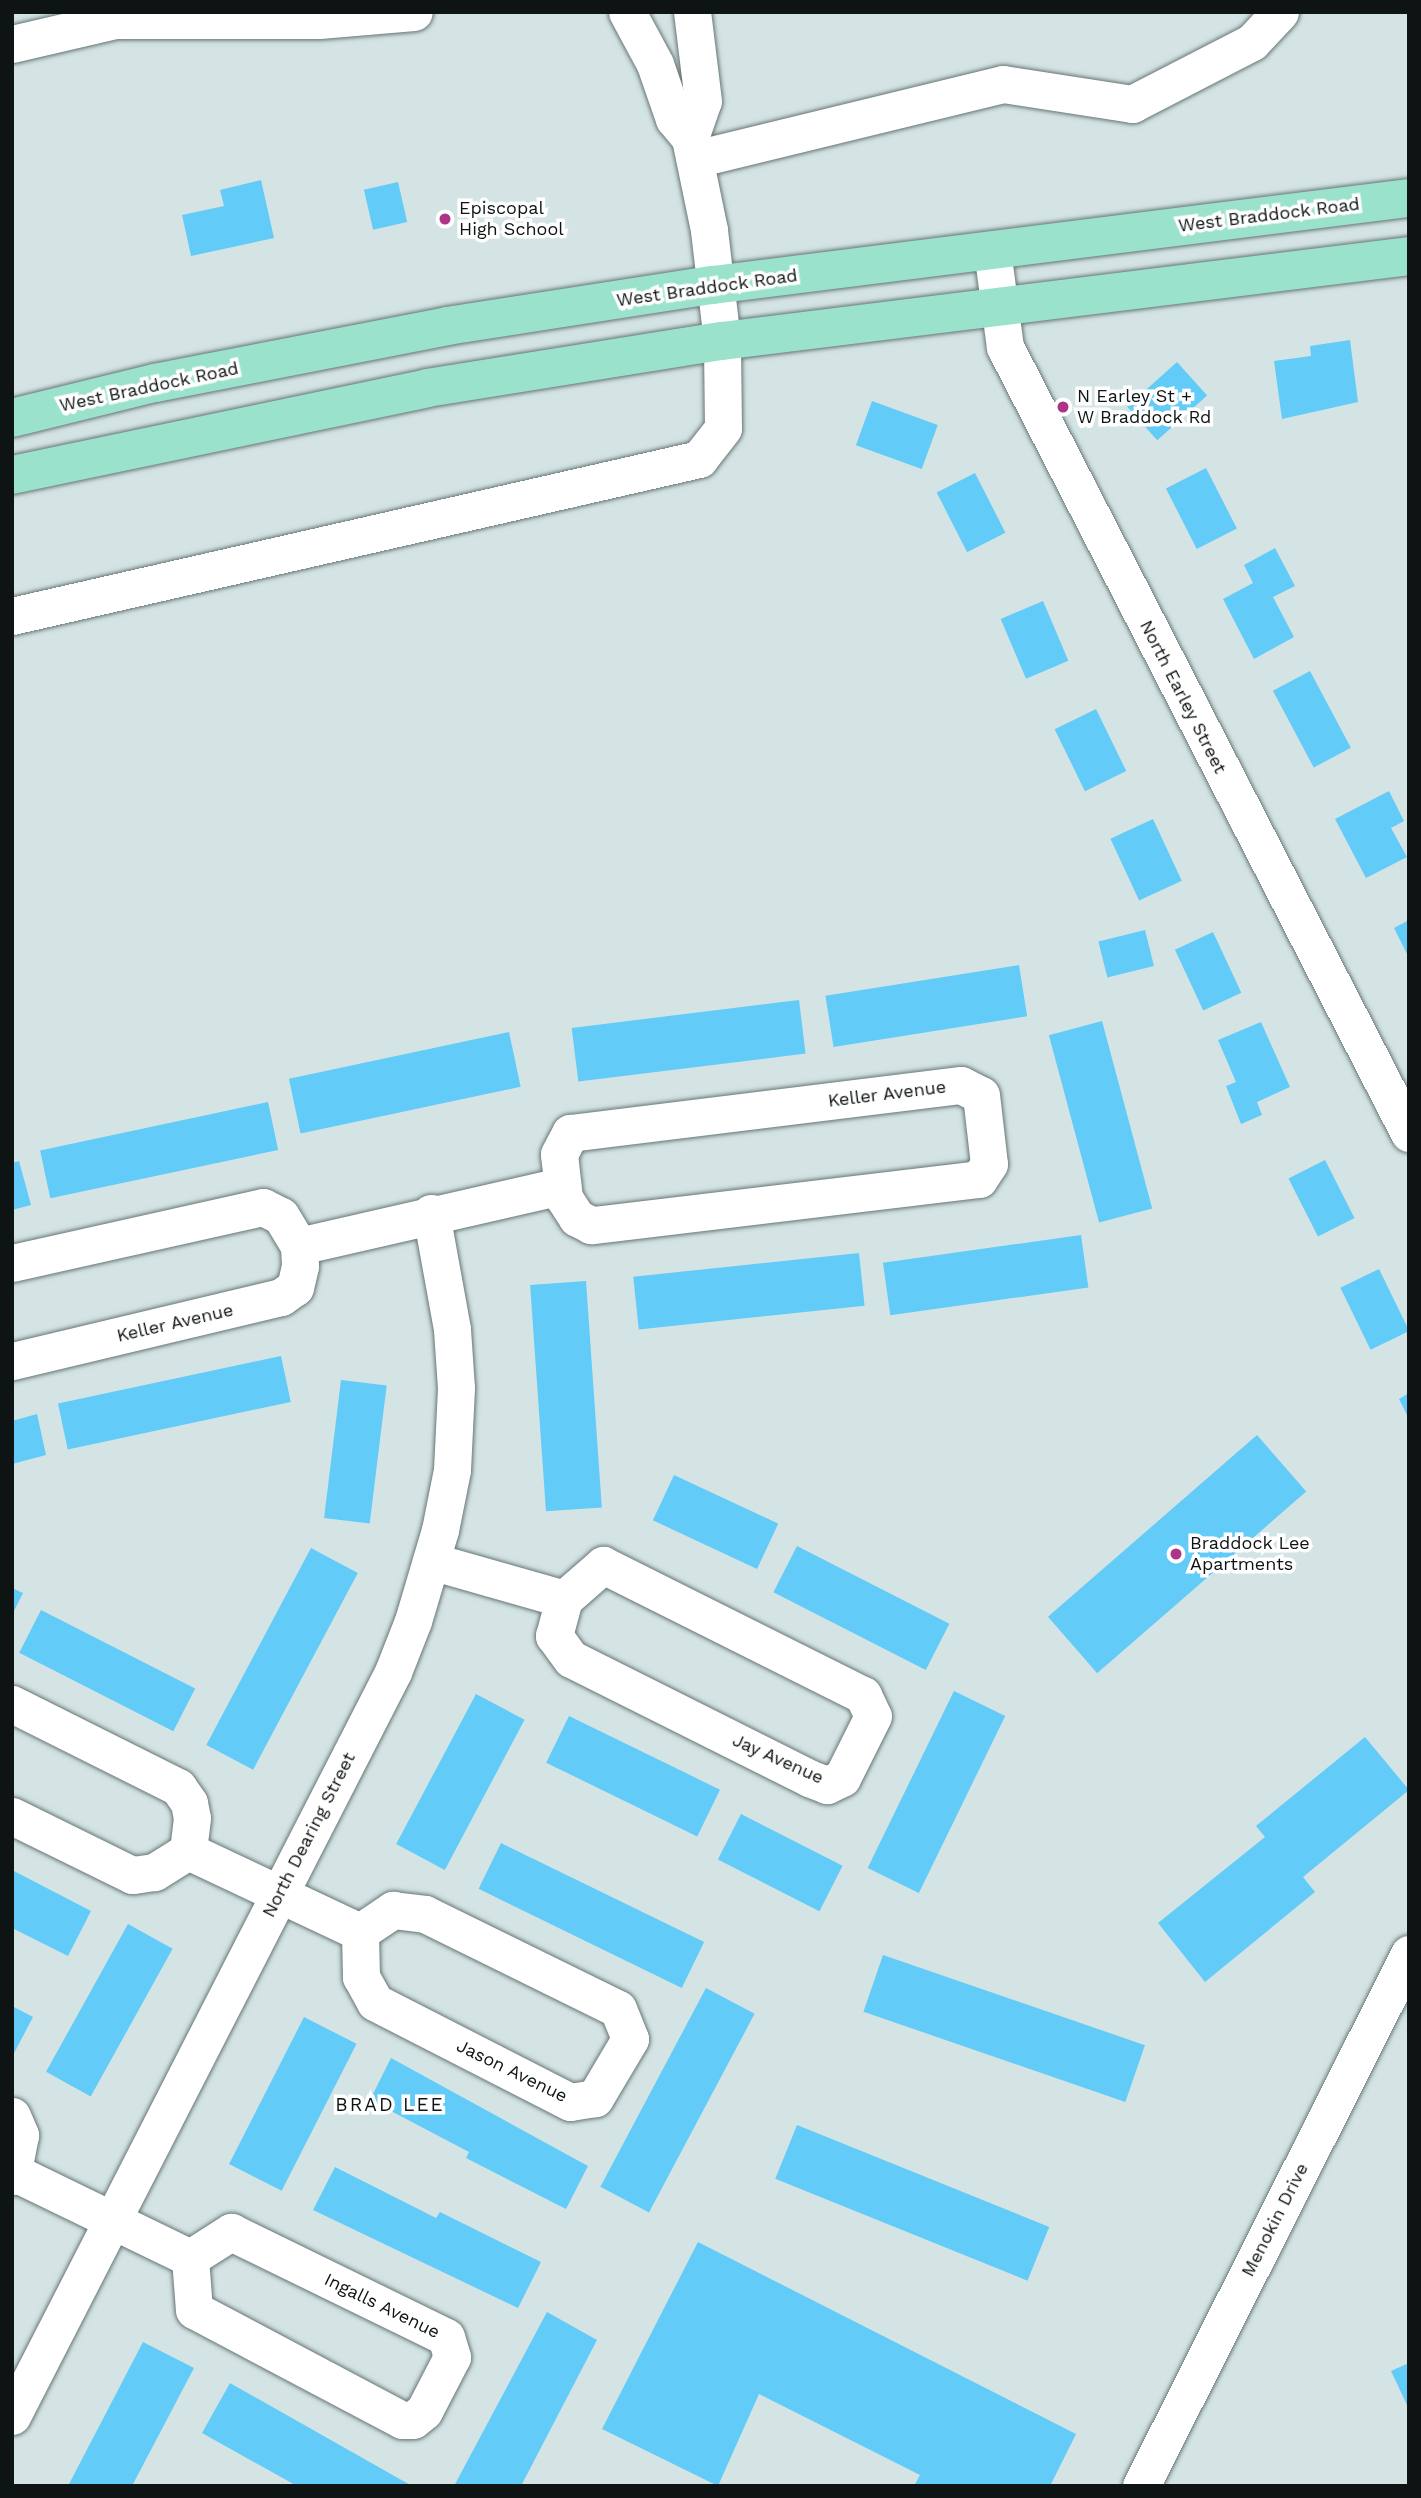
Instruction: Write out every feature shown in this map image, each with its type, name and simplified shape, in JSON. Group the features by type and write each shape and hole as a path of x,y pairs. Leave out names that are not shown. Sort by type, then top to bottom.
{"main road":[{"name":"West Braddock Road","path":"12,418 155,383 447,326 713,285 1409,198"},
{"path":"12,475 426,388 722,341 1409,256"}],"street":[{"path":"12,44 116,16 318,20 414,12"},
{"path":"627,12 655,64 674,119 693,149"},
{"path":"12,616 609,482 699,459 723,428 722,341 693,149 703,101 692,12"},
{"path":"693,149 1003,84 1132,104 1252,42 1280,12"},
{"name":"North Earley Street","path":"992,250 1006,347 1409,1133"},
{"name":"Keller Avenue","path":"961,1085 981,1095 989,1164 979,1179 591,1225 577,1218 562,1186 559,1154 570,1133 961,1085"},
{"path":"12,1263 263,1207 281,1216 299,1246 431,1213 562,1186"},
{"name":"North Dearing Street","path":"12,2416 393,1672 431,1561 452,1469 456,1388 452,1329 431,1213"},
{"name":"Keller Avenue","path":"12,1362 281,1297 295,1287 299,1246"},
{"path":"431,1561 564,1599"},
{"name":"Jay Avenue","path":"603,1565 863,1695 873,1716 842,1778 827,1784 809,1777 570,1659 554,1636 564,1599 603,1565"},
{"path":"12,1704 178,1787 190,1803 192,1818 188,1851"},
{"path":"12,1816 132,1875 154,1872 188,1851"},
{"path":"188,1851 276,1896 360,1932"},
{"name":"Jason Avenue","path":"393,1910 425,1914 618,2009 630,2039 595,2098 570,2102 375,2002 361,1978 360,1932 393,1910"},
{"name":"Menokin Drive","path":"1141,2486 1409,1954"},
{"path":"12,2116 20,2135 14,2174 191,2258"},
{"name":"Ingalls Avenue","path":"231,2232 446,2337 452,2357 424,2412 413,2420 402,2420 194,2310 191,2258 231,2232"}],"building":[{"path":"261,180 274,238 191,256 182,215 224,206 220,190"},
{"path":"398,182 407,222 373,230 364,190"},
{"path":"1350,340 1358,402 1282,419 1274,361 1311,356 1310,346"},
{"path":"1177,362 1207,395 1157,440 1127,407"},
{"path":"872,401 938,425 922,469 856,445"},
{"path":"1206,468 1237,529 1197,549 1166,488"},
{"path":"975,473 1005,533 967,552 937,493"},
{"path":"1275,548 1295,586 1273,597 1294,637 1254,659 1223,599 1253,583 1244,565"},
{"path":"1043,601 1068,661 1026,679 1001,619"},
{"path":"1310,671 1351,748 1314,768 1273,691"},
{"path":"1096,709 1126,771 1085,791 1055,729"},
{"path":"1389,791 1404,821 1391,828 1407,857 1366,878 1335,819"},
{"path":"1153,819 1182,881 1139,900 1110,839"},
{"path":"1409,920 1409,958 1394,928"},
{"path":"1145,930 1154,966 1107,978 1098,942"},
{"path":"1213,932 1241,993 1203,1010 1175,950"},
{"path":"1019,965 1027,1016 834,1047 825,996"},
{"path":"799,1000 806,1054 578,1082 572,1028"},
{"path":"1102,1021 1152,1208 1099,1223 1049,1035"},
{"path":"1261,1022 1290,1087 1257,1102 1262,1115 1241,1124 1226,1086 1236,1082 1218,1040"},
{"path":"509,1032 521,1087 301,1134 289,1079"},
{"path":"268,1102 278,1150 50,1198 40,1150"},
{"path":"1325,1160 1355,1218 1318,1237 1288,1179"},
{"path":"19,1161 31,1205 12,1210 12,1163"},
{"path":"1081,1235 1088,1287 890,1315 883,1263"},
{"path":"859,1253 865,1306 639,1329 633,1277"},
{"path":"1379,1269 1409,1331 1371,1350 1340,1288"},
{"path":"586,1281 602,1507 546,1511 530,1285"},
{"path":"281,1356 291,1402 68,1449 58,1403"},
{"path":"341,1380 387,1386 370,1524 324,1518"},
{"path":"1409,1393 1409,1419 1399,1399"},
{"path":"37,1414 46,1455 12,1464 12,1421"},
{"name":"Braddock Lee Apartments","path":"1257,1435 1306,1492 1097,1673 1048,1617"},
{"path":"674,1475 778,1524 757,1569 653,1520"},
{"path":"797,1546 949,1624 926,1670 773,1592"},
{"path":"311,1548 358,1573 253,1770 206,1745"},
{"path":"12,1588 23,1593 12,1615"},
{"path":"41,1610 195,1689 173,1731 19,1653"},
{"path":"954,1691 1005,1716 919,1893 868,1868"},
{"path":"476,1694 525,1720 445,1870 396,1844"},
{"path":"569,1716 720,1790 697,1836 546,1763"},
{"path":"1365,1737 1409,1790 1303,1877 1315,1892 1205,1982 1158,1923 1265,1837 1256,1826"},
{"path":"741,1814 843,1866 819,1911 718,1859"},
{"path":"501,1843 704,1942 682,1988 479,1889"},
{"path":"12,1870 91,1911 68,1956 12,1928"},
{"path":"128,1924 173,1949 91,2097 46,2072"},
{"path":"883,1955 1145,2045 1125,2102 863,2012"},
{"path":"706,1988 755,2014 649,2212 600,2187"},
{"path":"12,2006 33,2017 12,2057"},
{"path":"304,2017 357,2044 282,2191 229,2164"},
{"path":"391,2058 588,2166 566,2209 466,2158 469,2152 370,2100"},
{"path":"797,2125 1049,2227 1027,2281 775,2179"},
{"path":"335,2167 436,2218 440,2212 541,2262 518,2308 313,2210"},
{"path":"698,2242 1076,2434 1050,2486 914,2486 920,2475 759,2394 718,2486 602,2429"},
{"path":"547,2312 597,2340 521,2486 454,2486"},
{"path":"143,2342 194,2368 132,2486 68,2486"},
{"path":"1409,2363 1409,2404 1407,2405 1391,2371"},
{"path":"230,2383 412,2486 297,2486 202,2433"}],"place":[{"name":"Episcopal High School","path":"445,219"},
{"name":"N Earley St + W Braddock Rd","path":"1063,407"},
{"name":"Braddock Lee Apartments","path":"1176,1554"}],"district":[{"name":"BRAD LEE","path":"390,2105"}]}
